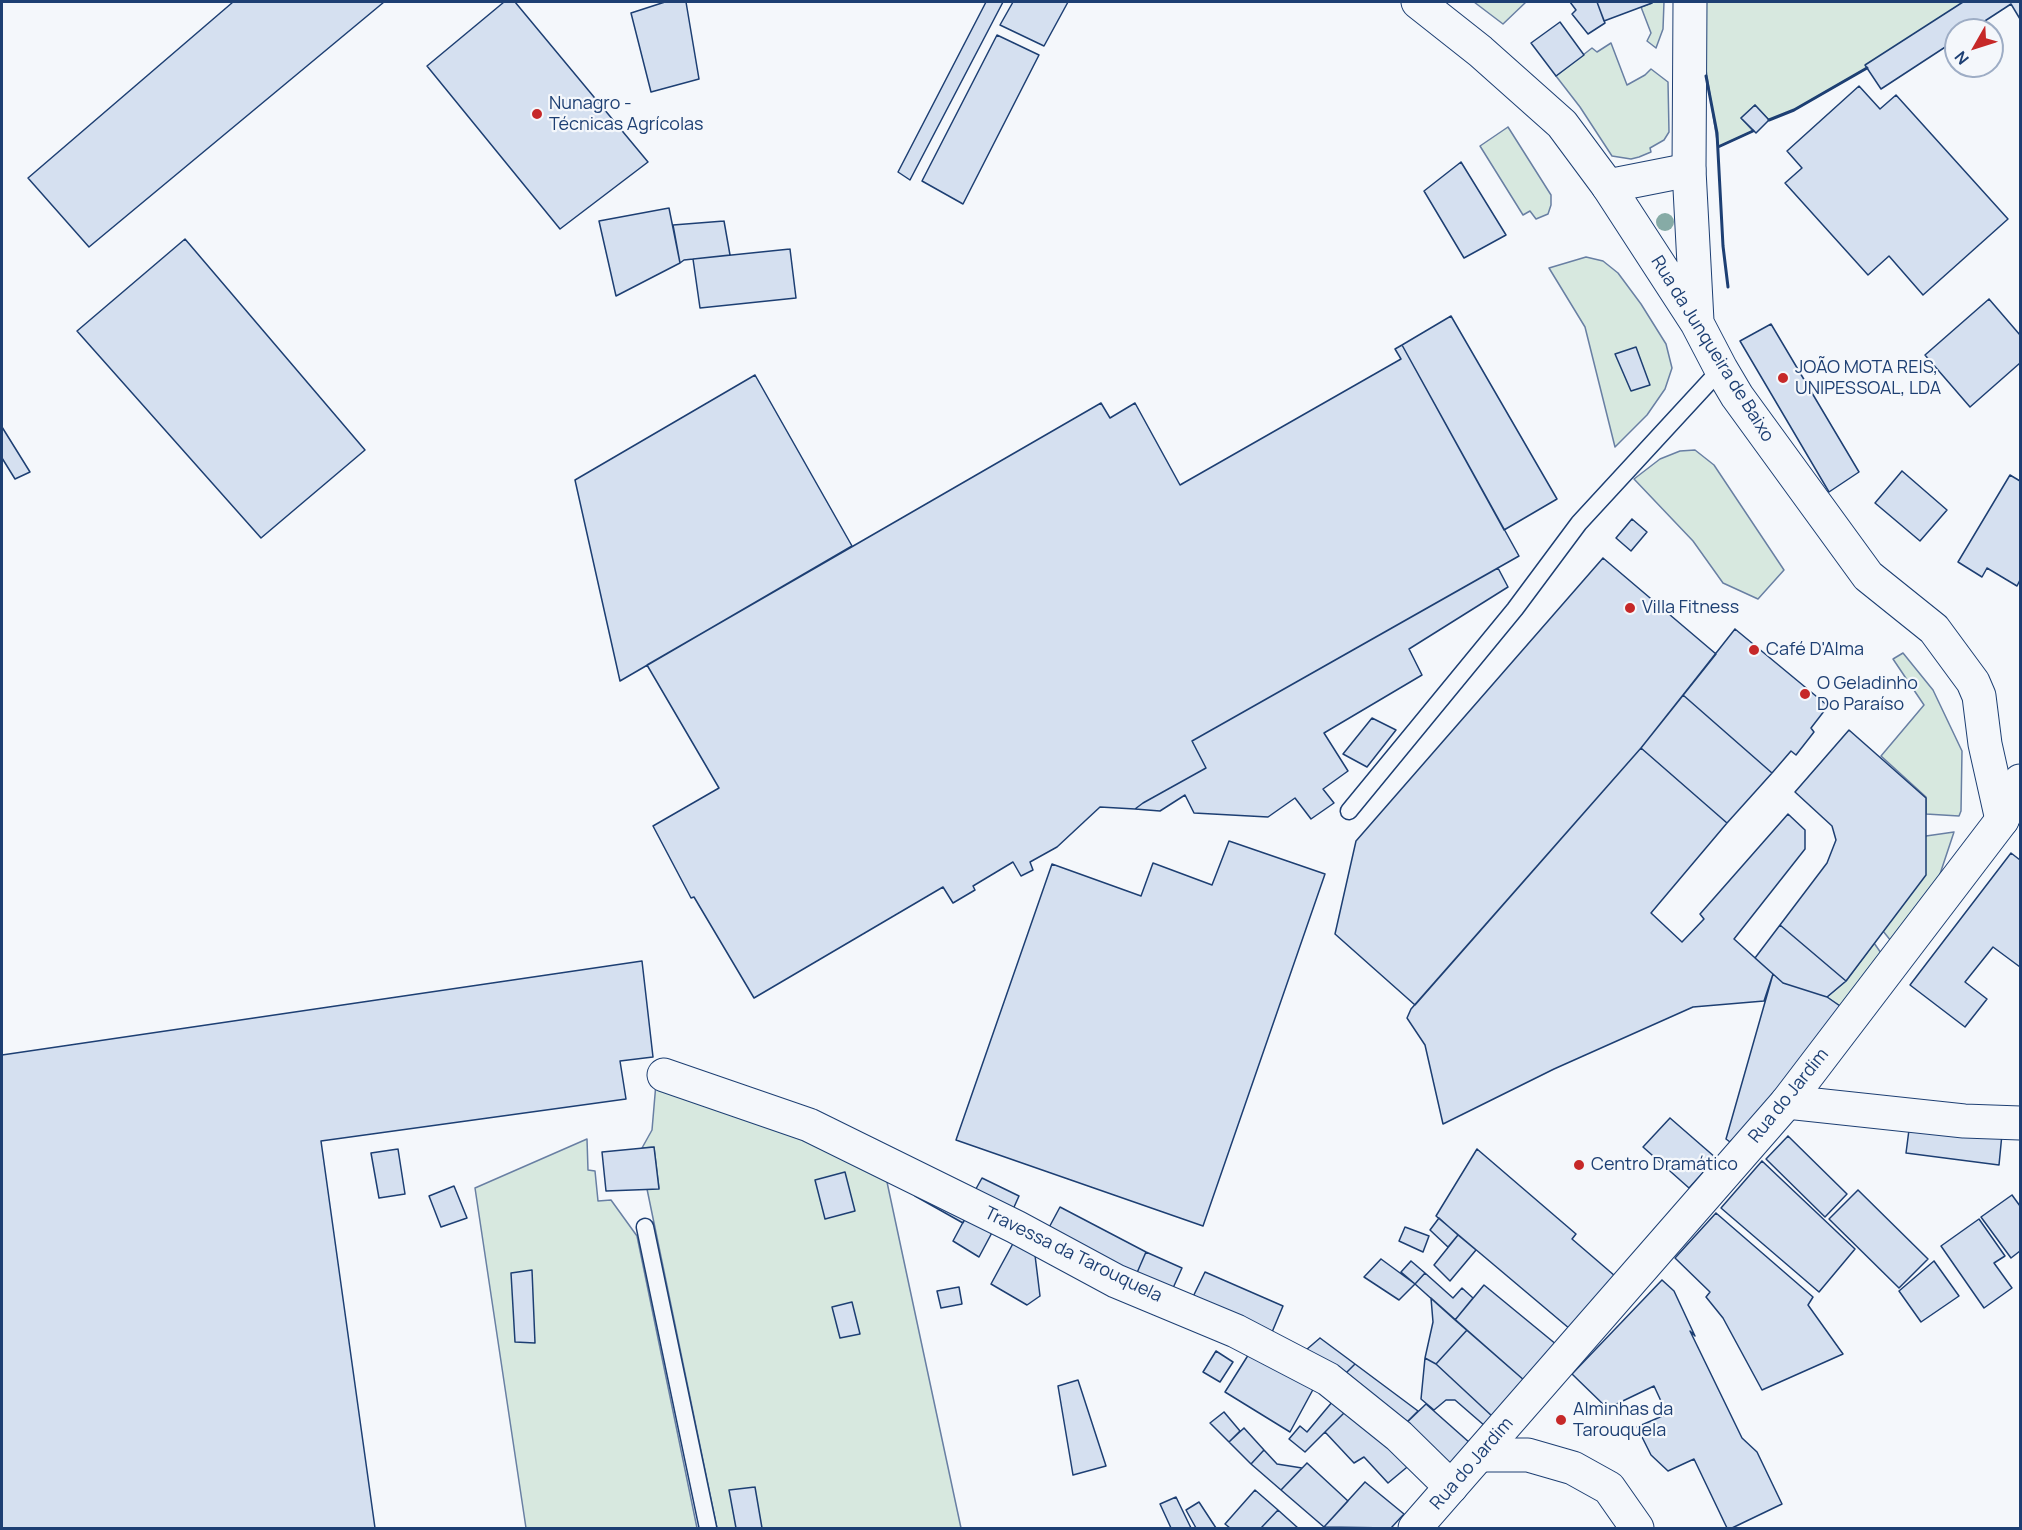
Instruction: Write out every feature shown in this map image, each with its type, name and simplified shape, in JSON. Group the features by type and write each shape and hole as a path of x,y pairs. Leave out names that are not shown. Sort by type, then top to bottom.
{"street":[{"name":"Rua da Junqueira de Baixo","path":"1418,2 1480,51 1562,124 1608,186 1697,323 1721,369 1744,405 1868,576 1934,629 1972,682 1979,696 1985,744 2011,824"},
{"path":"1690,2 1689,170 1697,323"},
{"path":"1608,186 1689,170"},
{"name":"Rua do Jardim","path":"1415,1528 1787,1102 2011,824 2020,781"},
{"name":"Travessa da Tarouquela","path":"664,1075 809,1125 1016,1227 1116,1281 1236,1331 1328,1379 1399,1436 1451,1487"},
{"path":"1787,1102 1964,1121 2020,1123"},
{"path":"1480,1455 1527,1455 1573,1468 1609,1488 1637,1528"}],"lane":[{"path":"1349,811 1515,609 1579,523 1721,369"},
{"path":"645,1227 708,1528"}],"shaded area":[{"path":"1474,2 1526,2 1503,24"},
{"path":"1651,2 1664,2 1663,29 1656,48 1647,41 1651,33 1641,7"},
{"path":"1699,2 1966,2 1867,68 1794,110 1769,120 1755,105 1741,118 1753,131 1718,147 1698,18"},
{"path":"1611,43 1627,85 1651,69 1668,82 1669,132 1664,140 1650,148 1651,152 1631,159 1612,156 1580,107 1556,76 1592,48 1597,52"},
{"path":"1508,127 1551,195 1548,214 1536,219 1530,211 1523,215 1480,146"},
{"path":"1586,257 1603,261 1618,273 1666,344 1672,368 1665,389 1647,415 1615,447 1585,327 1549,268"},
{"path":"1695,450 1714,465 1784,570 1758,599 1723,583 1693,541 1634,479 1660,459 1680,451"},
{"path":"1903,653 1933,690 1962,751 1959,816 1926,814 1926,797 1881,756 1924,705 1893,659"},
{"path":"1954,832 1938,880 1891,941 1883,931 1926,836"},
{"path":"1874,943 1881,953 1840,1006 1827,997 1846,981"},
{"path":"656,1083 884,1168 961,1528 717,1528 647,1189 659,1188 654,1147 642,1148 652,1130"},
{"path":"587,1139 588,1170 595,1171 598,1201 611,1200 637,1236 697,1528 526,1528 475,1188"}],"building":[{"path":"233,2 384,2 89,247 28,178"},
{"name":"Nunagro - Técnicas Agrícolas","path":"504,2 515,2 648,162 560,229 427,66"},
{"path":"665,2 686,2 699,79 651,92 631,13"},
{"path":"986,2 1003,2 910,180 898,172"},
{"path":"1013,2 1068,2 1044,46 1000,25"},
{"path":"1570,2 1597,2 1605,23 1588,34 1572,14 1576,10"},
{"path":"1597,2 1651,2 1652,3 1604,21"},
{"path":"1963,2 2020,2 2020,19 2011,4 1989,18 1944,18 1944,48 1881,89 1865,65"},
{"path":"1560,22 1584,55 1556,76 1531,43"},
{"path":"997,35 1039,55 963,204 922,181"},
{"path":"1859,86 1880,109 1896,95 2008,219 1923,295 1889,256 1868,275 1785,183 1802,168 1787,151"},
{"path":"1755,105 1769,120 1756,133 1741,118"},
{"path":"1461,162 1506,235 1464,258 1424,191"},
{"path":"669,208 680,263 616,296 599,221"},
{"path":"724,221 730,255 684,260 680,263 673,225"},
{"path":"185,239 365,450 261,538 77,331"},
{"path":"790,249 796,298 700,308 693,259"},
{"path":"1989,299 2020,335 2020,363 1970,407 1925,355"},
{"path":"1451,316 1557,499 1504,530 1402,345"},
{"name":"JOÃO MOTA REIS, UNIPESSOAL, LDA","path":"1771,324 1859,472 1829,492 1740,341"},
{"path":"1402,345 1519,556 1192,741 1206,768 1135,809 1100,807 1057,847 1030,862 1033,870 1021,876 1013,862 973,886 975,890 953,903 943,887 754,998 694,897 691,898 653,826 719,788 647,665 1101,403 1110,418 1135,403 1180,485 1401,359 1395,349"},
{"path":"1636,347 1650,385 1631,391 1615,354"},
{"path":"755,375 852,546 620,681 575,480"},
{"path":"2,427 30,472 15,479 2,458"},
{"path":"1902,471 1947,510 1920,541 1875,503"},
{"path":"2010,475 2020,481 2020,580 2017,586 1987,568 1982,577 1958,562"},
{"path":"1632,519 1647,532 1631,551 1616,538"},
{"path":"1603,558 1716,654 1641,748 1415,1005 1335,934 1356,841"},
{"path":"1498,568 1508,587 1409,649 1422,675 1324,733 1348,771 1323,789 1334,803 1311,819 1295,798 1268,817 1194,813 1185,795 1160,811 1135,809 1206,768 1192,741"},
{"path":"1735,629 1828,706 1811,728 1814,732 1796,755 1791,751 1772,773 1683,695"},
{"path":"1683,695 1772,773 1727,823 1641,748"},
{"path":"1372,718 1396,730 1367,767 1343,754"},
{"path":"1849,730 1926,798 1926,875 1846,981 1780,925 1827,863 1836,840 1832,826 1795,792"},
{"path":"1641,748 1727,823 1651,913 1682,942 1704,919 1700,914 1788,814 1805,830 1805,849 1734,939 1773,974 1764,1001 1693,1007 1554,1069 1443,1124 1425,1045 1407,1018 1411,1009"},
{"path":"1229,841 1325,874 1203,1226 956,1140 1052,864 1141,896 1153,863 1212,885"},
{"path":"2011,853 2020,860 2020,967 1993,947 1965,982 1987,999 1965,1027 1910,985"},
{"path":"1780,925 1846,981 1827,997 1783,983 1755,958"},
{"path":"642,961 653,1057 620,1061 626,1099 321,1141 375,1528 2,1528 2,1055"},
{"path":"1773,974 1783,983 1827,997 1840,1006 1757,1116 1730,1142 1726,1139"},
{"path":"1670,1118 1716,1158 1689,1188 1643,1147"},
{"path":"1910,1122 2002,1134 1999,1165 1906,1153"},
{"path":"1788,1136 1847,1194 1825,1217 1766,1159"},
{"path":"654,1147 659,1189 606,1191 602,1152"},
{"path":"398,1149 405,1194 379,1198 371,1153"},
{"path":"1477,1149 1576,1234 1572,1239 1615,1276 1570,1329 1436,1216"},
{"path":"1762,1161 1855,1249 1819,1292 1721,1208"},
{"path":"845,1172 855,1211 825,1219 815,1180"},
{"path":"982,1178 1019,1196 1010,1216 972,1196"},
{"path":"454,1186 467,1218 441,1227 429,1196"},
{"path":"921,1188 968,1213 963,1223 915,1196"},
{"path":"1858,1190 1928,1259 1899,1288 1829,1219"},
{"path":"2012,1195 2020,1206 2020,1251 2011,1258 1981,1217"},
{"path":"1060,1207 1146,1252 1133,1282 1045,1235"},
{"path":"968,1213 995,1227 979,1257 953,1241"},
{"path":"1716,1213 1813,1297 1808,1305 1843,1354 1762,1390 1723,1318 1706,1297 1710,1292 1675,1258"},
{"path":"1439,1218 1458,1235 1448,1247 1430,1230"},
{"path":"1979,1219 2005,1256 1994,1263 2012,1288 1984,1308 1941,1246"},
{"path":"1405,1227 1429,1236 1423,1252 1399,1241"},
{"path":"1458,1235 1476,1250 1450,1281 1434,1265"},
{"path":"1016,1238 1034,1247 1040,1296 1027,1305 991,1284"},
{"path":"1146,1252 1182,1268 1169,1297 1133,1282"},
{"path":"1381,1259 1415,1284 1399,1300 1364,1277"},
{"path":"1411,1261 1425,1273 1415,1284 1401,1272"},
{"path":"1934,1261 1959,1296 1921,1322 1899,1291"},
{"path":"532,1270 535,1343 515,1342 511,1273"},
{"path":"1205,1272 1283,1306 1270,1337 1189,1305"},
{"path":"1425,1273 1453,1298 1462,1288 1473,1298 1455,1320 1415,1284"},
{"path":"1662,1280 1674,1291 1695,1336 1690,1331 1742,1438 1757,1452 1782,1504 1732,1528 1727,1528 1694,1459 1668,1471 1651,1455 1637,1427 1667,1414 1654,1386 1604,1410 1606,1407 1572,1374"},
{"path":"1484,1285 1557,1345 1525,1381 1455,1320"},
{"path":"959,1287 962,1304 941,1308 937,1291"},
{"path":"1431,1298 1467,1330 1436,1364 1425,1358 1433,1322"},
{"path":"852,1302 860,1334 840,1338 832,1307"},
{"path":"1467,1330 1525,1381 1493,1417 1436,1364"},
{"path":"1320,1338 1355,1364 1338,1381 1299,1356"},
{"path":"1252,1349 1316,1384 1290,1432 1225,1392"},
{"path":"1216,1351 1233,1362 1220,1382 1203,1372"},
{"path":"1425,1358 1436,1364 1493,1417 1485,1426 1455,1400 1446,1400 1434,1410 1421,1399"},
{"path":"1355,1364 1418,1411 1399,1430 1338,1381"},
{"path":"1078,1380 1106,1466 1073,1475 1058,1386"},
{"path":"1338,1395 1351,1406 1305,1452 1289,1439 1300,1426 1307,1432"},
{"path":"1426,1404 1470,1443 1447,1470 1399,1430"},
{"path":"1351,1406 1412,1463 1388,1483 1364,1457 1354,1463 1325,1432"},
{"path":"1224,1412 1240,1431 1229,1442 1210,1423"},
{"path":"1244,1428 1264,1450 1251,1464 1229,1442"},
{"path":"1264,1450 1277,1464 1302,1468 1281,1490 1251,1464"},
{"path":"1307,1463 1348,1501 1324,1527 1281,1490"},
{"path":"1365,1482 1404,1514 1391,1528 1324,1527"},
{"path":"755,1487 762,1528 736,1528 729,1490"},
{"path":"1255,1490 1278,1510 1261,1528 1230,1528 1225,1524"},
{"path":"1176,1497 1191,1528 1171,1528 1160,1504"},
{"path":"1199,1502 1216,1528 1196,1528 1186,1510"},
{"path":"1278,1510 1298,1528 1261,1528"}],"wall":[{"path":"1769,120 1794,110 1867,68"},
{"path":"1706,76 1717,133 1723,246 1728,287"},
{"path":"1718,147 1753,131"}],"place":[{"name":"Nunagro - Técnicas Agrícolas","path":"537,114"},
{"name":"JOÃO MOTA REIS, UNIPESSOAL, LDA","path":"1783,378"},
{"name":"Villa Fitness","path":"1630,608"},
{"name":"Café D'Alma","path":"1754,650"},
{"name":"O Geladinho Do Paraíso","path":"1805,694"},
{"name":"Centro Dramático","path":"1579,1165"},
{"name":"Alminhas da Tarouquela","path":"1561,1420"}]}
